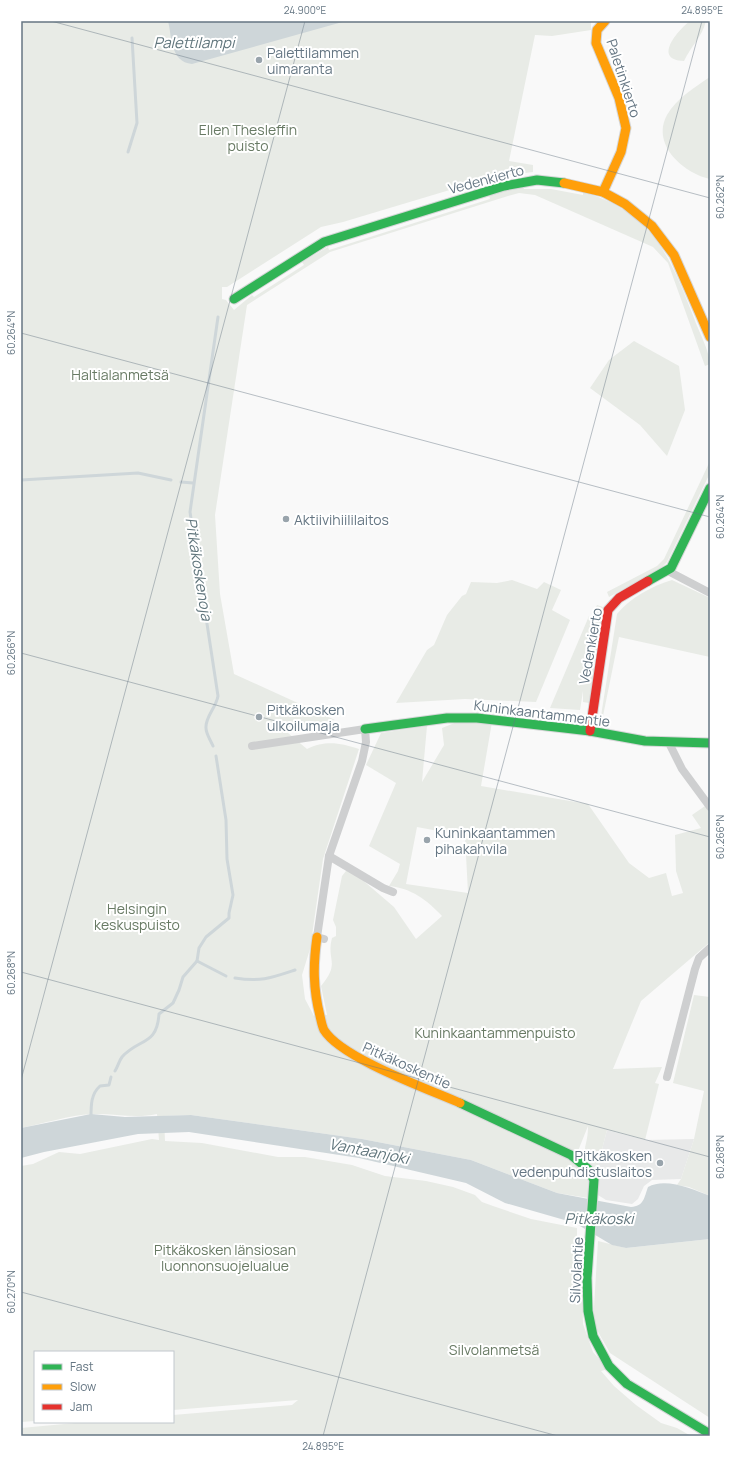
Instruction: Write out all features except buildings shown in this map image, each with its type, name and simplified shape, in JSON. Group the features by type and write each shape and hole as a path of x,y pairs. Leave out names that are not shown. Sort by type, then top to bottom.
{"street":[{"name":"Paletinkierto","path":"603,192 622,148 626,126 619,103 596,43 595,36 598,27 605,21"},
{"name":"Vedenkierto","path":"234,299 324,242 536,176 603,192 640,215 663,240 674,255 710,337"},
{"path":"710,488 673,565 668,571 710,593"},
{"name":"Vedenkierto","path":"590,731 608,610 613,602 620,596 668,571"},
{"name":"Kuninkaantammentie","path":"252,746 448,718 477,718 590,731 645,741 669,743 710,743"},
{"name":"Pitkäkoskentie","path":"365,729 366,742 362,761 329,856 321,938 313,965 316,999 324,1030 341,1048 362,1060 482,1113 571,1155"},
{"path":"669,743 682,769 710,807"},
{"path":"329,856 383,888 393,892"},
{"path":"667,1077 695,969 699,958 710,948"},
{"name":"Silvolantie","path":"571,1155 588,1169 593,1176 594,1195 587,1278 590,1324 598,1347 609,1366 627,1384 710,1434"}],"shaded area":[{"path":"607,1130 645,1140 694,1139 681,1179 652,1180 644,1186 638,1199 632,1204 606,1200 598,1195 596,1173"}],"green space":[{"path":"21,21 591,21 591,30 552,36 535,35 509,161 533,165 533,172 493,177 343,222 321,227 227,287 222,287 222,299 226,300 234,310 252,295 254,297 304,265 302,262 328,247 329,250 490,199 489,195 523,186 524,189 551,189 583,195 583,192 607,201 626,212 643,225 656,240 676,275 706,347 710,364 705,366 668,263 653,247 535,195 519,193 508,196 330,252 247,305 215,515 220,594 234,674 335,720 282,728 307,749 320,744 333,743 359,749 323,859 310,949 302,975 305,999 314,1016 327,1015 321,986 327,978 332,966 332,938 336,936 336,927 333,920 342,876 346,871 352,871 394,907 416,939 442,916 424,900 411,892 389,886 398,871 400,864 369,846 396,783 366,765 381,733 427,726 422,782 444,745 442,728 457,722 492,722 481,786 588,804 629,863 649,878 666,873 672,896 683,893 676,871 675,835 701,828 692,815 705,806 710,812 710,942 641,1001 613,1069 662,1067 655,1083 659,1084 645,1140 607,1130 596,1173 585,1154 588,1126 574,1161 589,1174 588,1198 557,1193 471,1160 362,1139 191,1115 164,1116 165,1141 202,1143 278,1157 305,1157 352,1165 385,1176 426,1181 453,1187 475,1195 482,1202 531,1219 577,1228 577,1237 581,1238 578,1282 582,1282 583,1324 593,1352 608,1369 601,1371 614,1386 636,1405 661,1423 677,1428 691,1436 21,1436 21,1428 75,1423 174,1423 174,1415 292,1405 298,1400 174,1410 174,1351 34,1351 34,1421 21,1422 21,1166 33,1164 59,1152 80,1154 152,1139 159,1140 157,1114 132,1116 92,1114 65,1118 21,1128","holes":["417,827 465,836 468,893 406,884"]},
{"path":"690,21 706,21 702,32 684,61 675,59 670,56 670,44 674,37"},
{"path":"710,77 710,179 690,171 672,156 666,146 663,136 663,126 667,115 675,104"},
{"path":"634,341 679,366 685,410 667,456 640,425 590,388 609,360"},
{"path":"710,461 710,473 667,562 660,569 609,597 607,592 657,566 664,559"},
{"path":"512,580 537,589 544,582 561,590 552,610 570,620 536,702 465,699 396,703 427,650 434,645 447,615 462,596 466,594 471,582 497,583"},
{"path":"672,580 710,598 710,657 619,637 603,716 601,716 617,614 622,608 642,593"},
{"path":"597,605 603,607 589,703 583,702 583,691 580,710 550,708 589,616 592,617"},
{"path":"694,995 710,997 710,1196 689,1187 677,1185 681,1179 694,1139 704,1091 673,1083"},
{"path":"710,1239 710,1418 610,1353 593,1323 598,1241 626,1248"}],"water":[{"name":"Palettilampi","path":"168,21 346,21 192,64 180,59 176,53 173,47"},
{"name":"Pitkäkoski","path":"91,1114 125,1117 191,1115 362,1139 471,1160 557,1193 631,1207 639,1205 643,1201 648,1187 662,1183 679,1185 710,1196 710,1239 626,1248 612,1245 575,1223 505,1203 466,1183 359,1158 189,1132 138,1134 44,1152 21,1158 21,1128"}],"waterway":[{"path":"128,152 137,123 132,38"},
{"name":"Pitkäkoskenoja","path":"213,746 207,733 206,724 218,696 190,512 218,317"},
{"path":"21,480 138,473 171,480"},
{"path":"181,482 193,483"},
{"name":"Pitkäkoskenoja","path":"115,1071 120,1060 128,1051 151,1037 155,1032 159,1014 173,1003 183,977 197,961 199,948 206,937 229,918 233,895 227,859 226,820 216,756"},
{"path":"197,961 226,976"},
{"path":"235,978 252,980 279,975 295,970"},
{"name":"Pitkäkoskenoja","path":"91,1117 91,1104 93,1096 100,1086 109,1085 111,1077"}],"traffic: fast":[{"path":"234,299 324,242 504,186 537,180 564,183"},
{"path":"648,581 671,568 710,488"},
{"path":"365,729 447,718 477,718 590,731 645,741 710,743"},
{"path":"460,1103 571,1155 588,1169 594,1180 587,1278 588,1311 593,1336 609,1366 627,1384 710,1434"}],"traffic: slow":[{"path":"603,192 621,152 626,128 619,98 596,43 597,30 605,21"},
{"path":"564,183 603,192 625,204 652,226 674,255 710,337"},
{"path":"317,937 314,967 318,1006 324,1030 333,1041 366,1062 386,1072 460,1103"}],"traffic: jam":[{"path":"590,731 608,610 619,598 648,581"}],"place":[{"name":"Palettilammen uimaranta","path":"259,60"},
{"name":"Aktiivihiililaitos","path":"286,519"},
{"name":"Pitkäkosken ulkoilumaja","path":"259,717"},
{"name":"Kuninkaantammen pihakahvila","path":"427,840"},
{"name":"Pitkäkosken vedenpuhdistuslaitos","path":"660,1163"}],"park label":[{"name":"Ellen Thesleffin puisto","path":"248,138"},
{"name":"Haltialanmetsä","path":"120,374"},
{"name":"Helsingin keskuspuisto","path":"137,916"},
{"name":"Kuninkaantammenpuisto","path":"495,1032"},
{"name":"Pitkäkosken länsiosan luonnonsuojelualue","path":"225,1258"},
{"name":"Silvolanmetsä","path":"494,1349"}],"water label":[{"name":"Vantaanjoki","path":"369,1151"}]}
